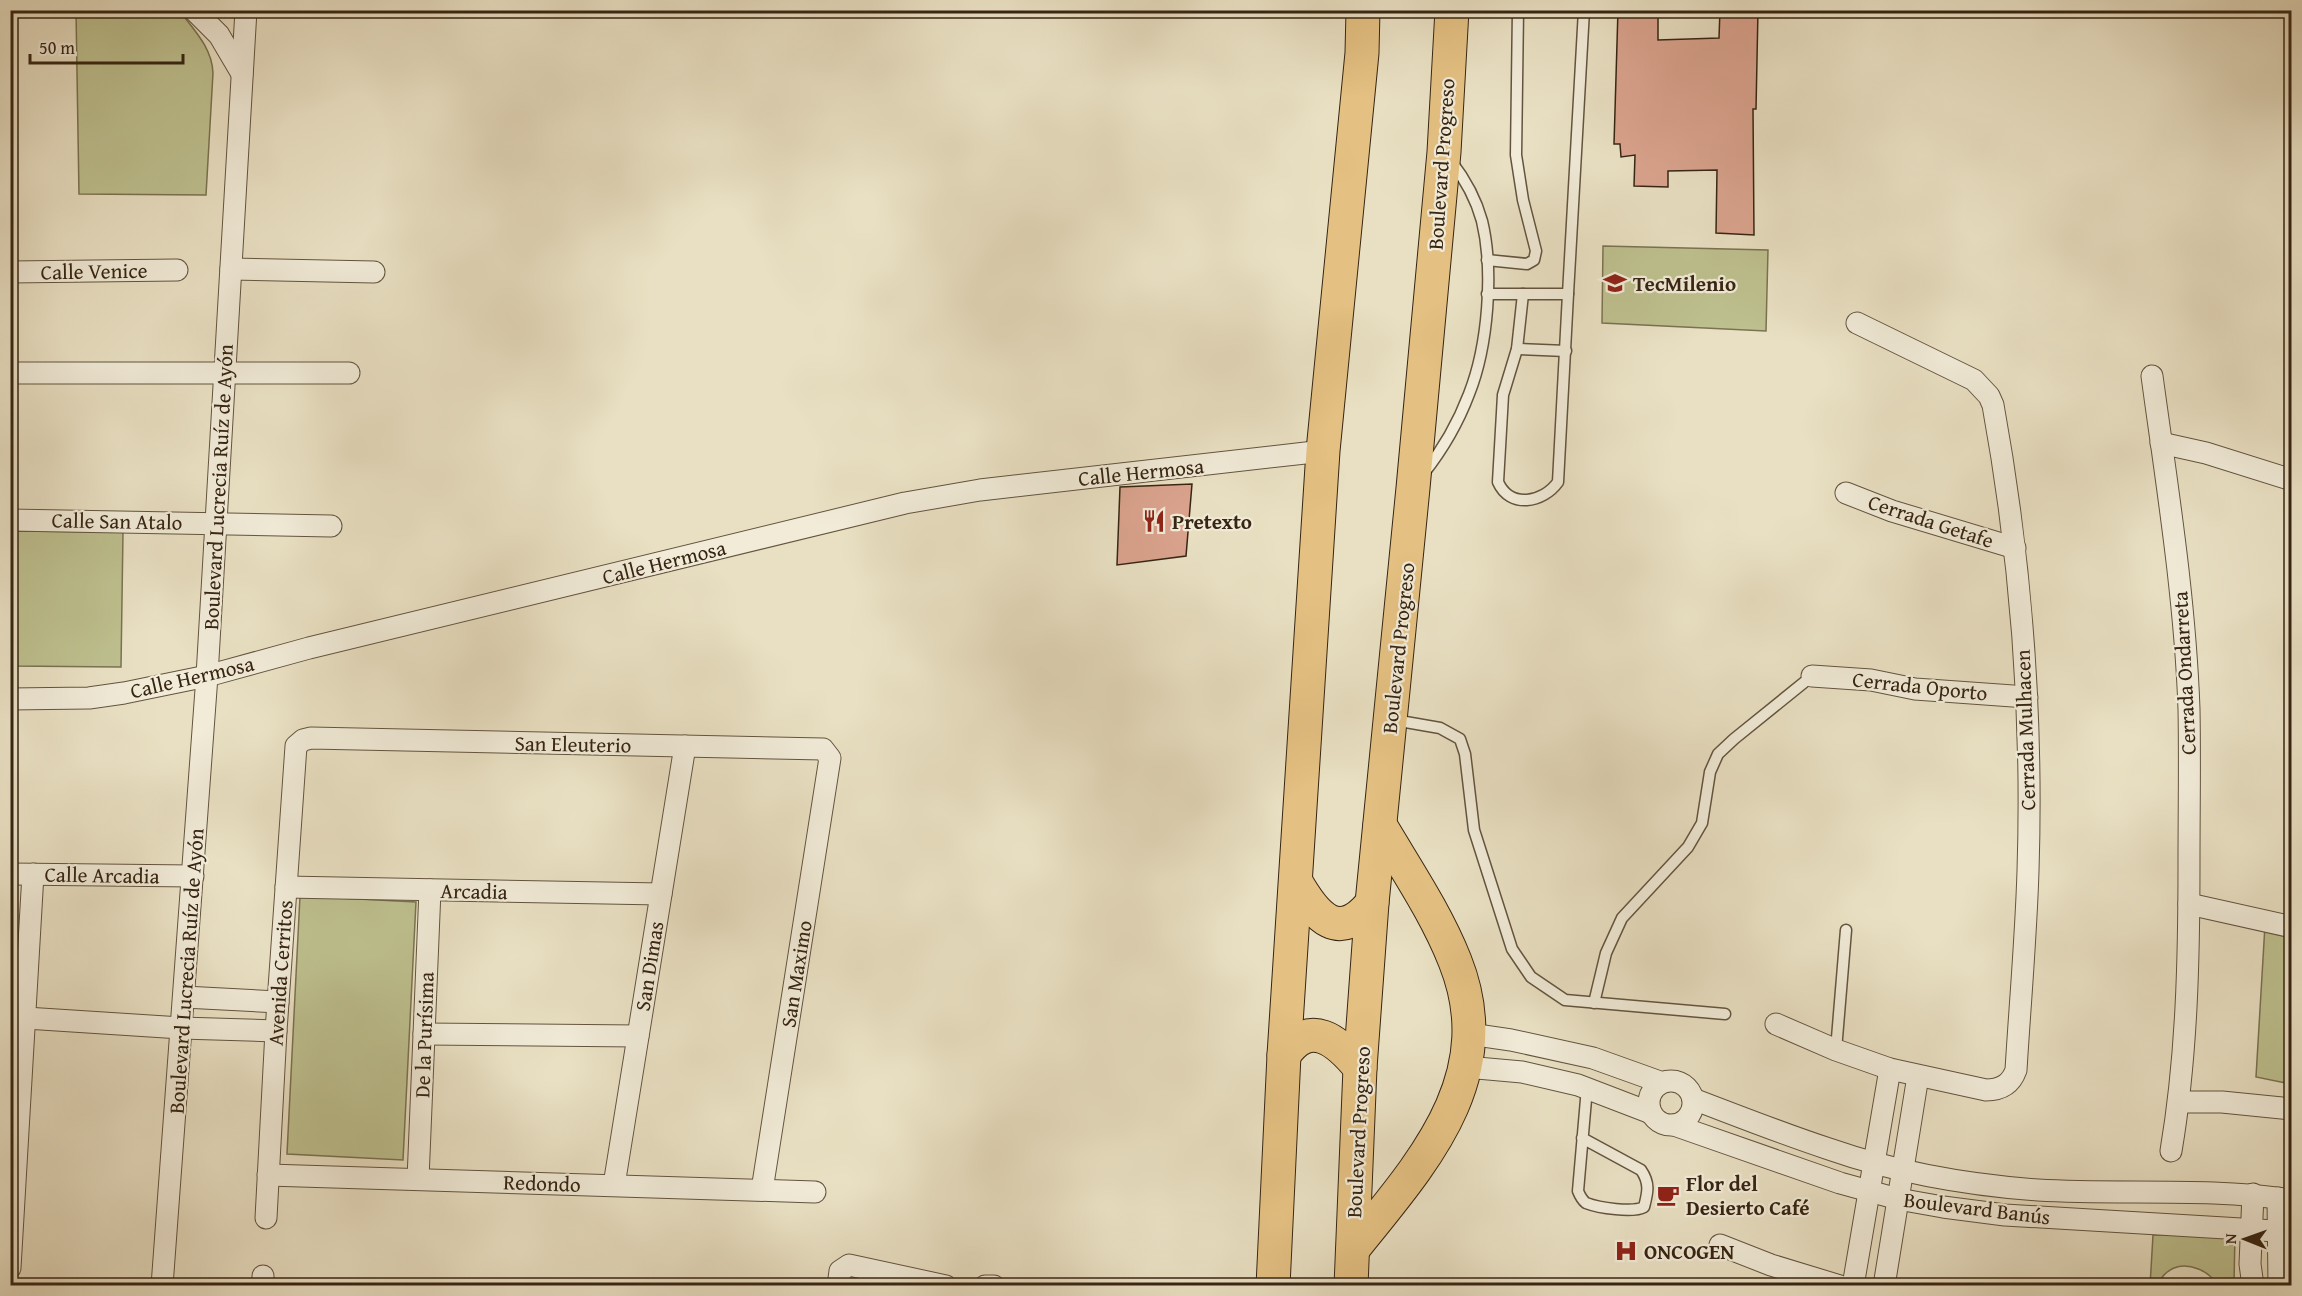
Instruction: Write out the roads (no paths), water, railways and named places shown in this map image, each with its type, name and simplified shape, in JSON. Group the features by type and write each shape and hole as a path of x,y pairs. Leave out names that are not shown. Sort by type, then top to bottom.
{"main road":[{"path":"1273,1286 1284,1055 1323,451 1362,53 1363,10"},
{"name":"Boulevard Progreso","path":"1351,1286 1360,1068 1372,903 1444,152 1452,10"},
{"path":"1353,1250 1433,1145 1453,1109 1466,1067 1470,1034 1464,990 1455,962 1437,923 1380,825"},
{"path":"1296,882 1316,912 1329,921 1343,925 1360,918 1372,903"},
{"path":"1284,1055 1292,1043 1304,1036 1321,1036 1336,1042 1360,1068"}],"street":[{"path":"194,10 219,35 242,74"},
{"name":"Boulevard Lucrecia Ruíz de Ayón","path":"162,1286 207,676 246,10"},
{"path":"231,269 374,272"},
{"name":"Calle Venice","path":"10,272 177,270"},
{"name":"Cerrada Mulhacen","path":"1857,323 1974,380 1989,396 1993,405 2015,548 2029,745 2028,871 2016,1070 2006,1085 2000,1089 1986,1090 1918,1076"},
{"path":"10,373 349,373"},
{"name":"Cerrada Ondarreta","path":"2152,376 2179,576 2188,707 2189,904 2186,1011 2179,1102 2171,1151"},
{"path":"2162,443 2206,453 2292,480"},
{"name":"Calle Hermosa","path":"10,699 89,698 207,676 309,648 905,503 980,490 1323,451"},
{"name":"Cerrada Getafe","path":"1846,493 1892,511 2015,548"},
{"name":"Calle San Atalo","path":"10,520 216,522 331,526"},
{"name":"Cerrada Oporto","path":"1812,676 1871,680 1915,689 2027,697"},
{"name":"San Eleuterio","path":"311,738 823,749 830,758"},
{"name":"Avenida Cerritos","path":"266,1218 276,1031 296,746 303,740 311,738"},
{"name":"San Dimas","path":"614,1185 685,746"},
{"name":"San Maximo","path":"762,1190 830,758"},
{"name":"Calle Arcadia","path":"10,874 193,876"},
{"path":"10,1268 18,1018 33,874"},
{"name":"Arcadia","path":"286,887 661,894"},
{"name":"De la Purísima","path":"418,1179 430,890"},
{"path":"2189,904 2292,927"},
{"path":"184,997 278,1002"},
{"path":"18,1018 276,1031"},
{"path":"1776,1024 1836,1050 1918,1076 1884,1286"},
{"path":"424,1034 638,1036"},
{"path":"1466,1067 1522,1072 1587,1088 1651,1113 1660,1123 1674,1125 1687,1118 1693,1106 1690,1092 1674,1080 1660,1082 1593,1058 1532,1044 1470,1034"},
{"path":"1853,1286 1890,1069"},
{"path":"1651,1113 1648,1099 1660,1082"},
{"name":"Boulevard Banús","path":"1693,1099 1830,1150 1961,1181 2038,1190 2253,1194 2285,1199"},
{"path":"2179,1102 2222,1102 2292,1110"},
{"name":"Boulevard Banús","path":"1674,1125 1801,1170 1898,1199 2005,1215 2284,1231"},
{"name":"Redondo","path":"268,1175 815,1192"},
{"path":"2253,1194 2250,1264 2253,1286"},
{"path":"2279,1286 2285,1199"},
{"path":"1720,1245 1771,1275 1840,1286"},
{"path":"837,1286 840,1271 849,1265 946,1286"},
{"path":"985,1286 994,1286"}],"lane":[{"path":"1487,260 1527,264 1534,260 1536,252 1522,200 1516,155 1518,10"},
{"path":"1523,294 1517,349 1503,395 1497,482 1501,490 1514,498 1533,500 1551,492 1558,482 1566,351 1568,261 1584,10"},
{"path":"1413,488 1440,452 1457,423 1470,392 1480,357 1487,294 1487,260 1482,223 1475,200 1463,177 1444,152"},
{"path":"1487,294 1568,294"},
{"path":"1517,349 1566,351"},
{"path":"1594,1003 1606,953 1622,918 1688,848 1702,823 1710,772 1718,754 1812,676"},
{"path":"1391,719 1440,728 1460,739 1465,754 1474,830 1512,949 1531,977 1565,1000 1725,1014"},
{"path":"1836,1050 1846,930"},
{"path":"1582,1138 1641,1170 1647,1179 1649,1190 1644,1207 1638,1210 1626,1210 1587,1203 1580,1198 1578,1191 1582,1138 1587,1088"}],"place":[{"name":"TecMilenio","path":"1615,283"},
{"name":"Pretexto","path":"1154,521"},
{"name":"Flor del Desierto Café","path":"1668,1195"},
{"name":"ONCOGEN","path":"1626,1251"}]}
